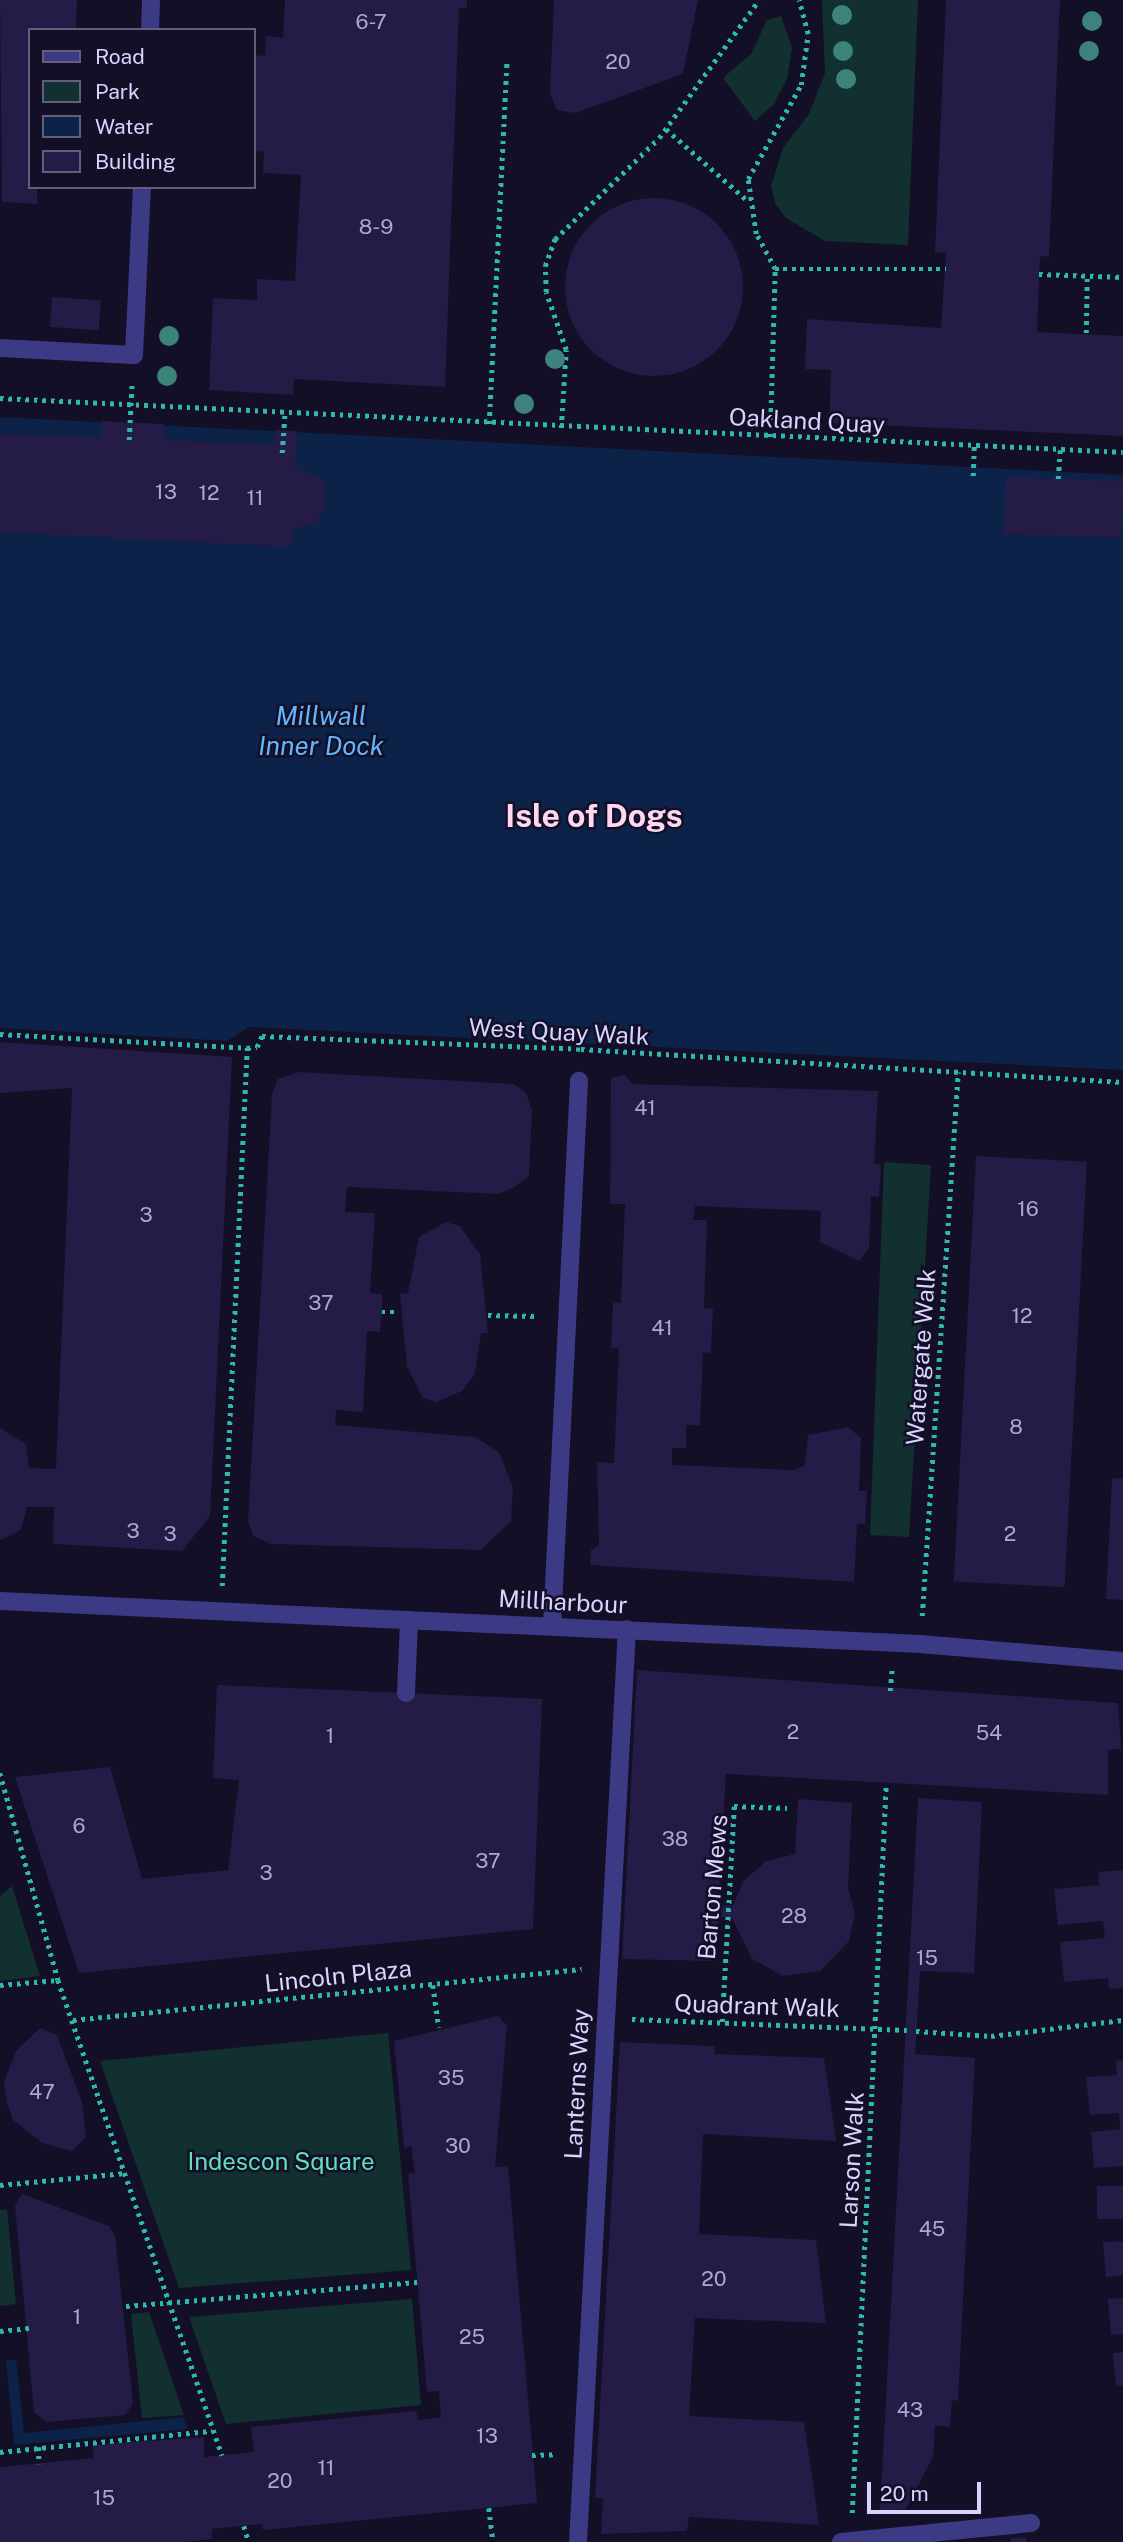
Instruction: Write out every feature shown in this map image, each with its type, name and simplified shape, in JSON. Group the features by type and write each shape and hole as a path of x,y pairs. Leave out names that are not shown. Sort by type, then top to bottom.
{"street":[{"path":"150,28 151,0"},
{"path":"0,348 134,355 142,189"},
{"path":"552,1626 579,1081"},
{"name":"Millharbour","path":"0,1601 920,1644 1123,1661"},
{"path":"406,1693 409,1620"},
{"name":"Lanterns Way","path":"578,2542 588,2471 606,1966 627,1629"},
{"path":"844,2540 1031,2523"}],"path":[{"path":"561,428 566,351 545,292 545,266 555,239 666,129 759,0"},
{"path":"747,200 765,144 801,85 808,34 799,0"},
{"path":"489,424 507,59"},
{"path":"666,129 747,200 775,269 770,437"},
{"path":"775,269 946,270"},
{"path":"1039,274 1123,277"},
{"path":"1086,334 1087,275"},
{"name":"Oakland Quay","path":"0,398 561,428 1123,452"},
{"path":"129,440 131,404"},
{"path":"282,453 285,414"},
{"path":"973,476 974,446"},
{"path":"1058,479 1060,450"},
{"name":"West Quay Walk","path":"0,1034 247,1048 262,1036 1123,1082"},
{"path":"221,1611 247,1048"},
{"name":"Watergate Walk","path":"920,1644 958,1072"},
{"path":"382,1312 399,1312"},
{"path":"488,1315 568,1316"},
{"path":"0,1773 58,1980 222,2455"},
{"name":"Larson Walk","path":"844,2540 887,1783"},
{"name":"Barton Mews","path":"722,2022 734,1806 787,1808"},
{"name":"Lincoln Plaza","path":"73,2020 606,1966"},
{"path":"0,1985 58,1980"},
{"path":"433,1985 439,2028"},
{"name":"Quadrant Walk","path":"606,2018 907,2030"},
{"path":"916,2031 991,2036 1123,2020"},
{"path":"0,2185 125,2173"},
{"path":"126,2306 417,2282"},
{"path":"0,2331 29,2329"},
{"path":"0,2452 212,2431"},
{"path":"38,2447 39,2464"},
{"path":"489,2508 492,2542"},
{"path":"244,2526 249,2542"}],"green space":[{"path":"822,0 918,0 908,245 825,241 786,218 775,203 771,186 783,148 809,114 825,73"},
{"path":"781,16 792,48 787,79 774,104 755,121 723,78 751,54 767,20"},
{"path":"884,1162 931,1165 909,1537 870,1535"},
{"path":"12,1886 40,1976 0,1981 0,1896"},
{"name":"Indescon Square","path":"388,2033 411,2270 179,2288 100,2061"},
{"path":"7,2209 16,2304 0,2306 0,2210"},
{"path":"412,2299 421,2405 226,2424 189,2317"},
{"path":"149,2312 184,2415 142,2418 131,2314"}],"water":[{"name":"Millwall Inner Dock","path":"0,417 1123,475 1123,1070 248,1027 227,1041 0,1028"},
{"path":"6,2360 16,2360 24,2433 184,2417 187,2429 14,2445"}],"building":[{"path":"0,0 77,0 76,28 28,28 28,189 37,189 37,204 2,202"},
{"path":"285,0 467,0 467,8 459,8 445,387 294,379 293,395 209,390 213,298 257,300 257,279 295,281 301,175 263,173 264,152 256,151 256,55 265,56 266,36 283,38"},
{"path":"554,0 698,0 683,74 575,113 557,110 550,93"},
{"path":"946,0 1060,0 1049,257 1040,256 1037,332 1123,336 1123,436 829,423 831,370 805,369 807,319 941,328 946,252 935,253"},
{"path":"654,198 688,204 717,224 737,253 743,287 737,321 717,350 688,370 654,376 620,370 591,350 571,321 565,287 571,253 591,224 620,204"},
{"path":"52,297 101,300 99,330 50,327"},
{"path":"102,421 164,424 163,440 274,445 275,430 297,431 295,468 322,478 327,508 313,525 293,528 292,547 0,532 0,434 101,438"},
{"path":"1006,477 1123,481 1121,538 1004,534"},
{"path":"0,1042 232,1057 210,1516 182,1551 53,1544 54,1507 27,1507 21,1530 0,1540 0,1428 26,1444 29,1468 56,1469 72,1088 0,1093"},
{"path":"299,1072 514,1084 526,1093 532,1110 529,1176 513,1188 498,1194 347,1187 345,1212 375,1213 370,1293 382,1294 382,1312 380,1332 367,1331 363,1412 336,1410 335,1425 475,1437 499,1452 513,1487 511,1521 481,1550 271,1544 253,1536 248,1521 272,1094 278,1079"},
{"path":"625,1075 632,1084 878,1091 874,1164 881,1164 879,1197 871,1196 869,1248 859,1261 820,1242 821,1211 695,1206 693,1220 707,1220 704,1308 713,1309 711,1353 703,1352 700,1425 686,1425 686,1448 672,1448 672,1465 795,1470 805,1465 808,1435 848,1427 861,1438 859,1491 867,1491 865,1524 857,1524 854,1582 590,1565 591,1550 599,1545 597,1462 614,1463 619,1349 611,1348 613,1303 621,1303 625,1204 610,1204 611,1078"},
{"path":"976,1156 1087,1162 1065,1587 954,1581"},
{"path":"446,1222 460,1226 480,1254 488,1333 481,1333 475,1374 462,1391 436,1402 423,1398 407,1367 400,1294 408,1293 419,1237"},
{"path":"1112,1478 1123,1479 1123,1600 1106,1599"},
{"path":"637,1670 1118,1703 1121,1749 1108,1750 1108,1795 726,1774 718,1905 733,1906 743,1882 766,1861 795,1854 798,1799 852,1803 848,1888 855,1914 849,1941 820,1971 783,1976 752,1959 732,1918 719,1917 714,1961 622,1959"},
{"path":"217,1685 542,1699 533,1929 79,1973 15,1777 110,1767 142,1879 228,1870 239,1780 213,1778"},
{"path":"918,1798 982,1802 974,1973 920,1971 915,2054 975,2058 958,2401 952,2400 950,2427 935,2426 933,2457 906,2509 880,2511"},
{"path":"1123,1870 1123,1988 1109,1989 1108,1978 1064,1982 1060,1942 1105,1938 1103,1921 1058,1925 1054,1889 1099,1885 1098,1872"},
{"path":"498,2016 507,2025 495,2167 508,2166 537,2503 263,2530 262,2524 212,2529 212,2539 184,2542 0,2542 0,2467 94,2458 92,2445 204,2437 204,2457 254,2452 251,2427 416,2411 418,2420 441,2417 439,2391 427,2392 408,2174 415,2173 411,2146 404,2148 394,2041"},
{"path":"40,2028 57,2035 82,2102 86,2137 72,2151 42,2143 13,2120 7,2103 4,2082 16,2051"},
{"path":"620,2042 715,2046 714,2054 824,2058 836,2141 703,2134 699,2234 816,2240 826,2323 695,2318 689,2416 804,2422 819,2525 689,2517 687,2531 601,2534 603,2498 595,2498"},
{"path":"1123,2060 1123,2166 1094,2168 1091,2132 1120,2129 1119,2113 1090,2115 1086,2077 1117,2075 1116,2061"},
{"path":"1097,2186 1123,2186 1123,2219 1097,2219"},
{"path":"22,2194 109,2226 115,2236 133,2404 125,2415 47,2422 34,2412 15,2205"},
{"path":"1123,2241 1123,2275 1106,2277 1103,2242"},
{"path":"1123,2298 1123,2334 1111,2335 1108,2299"},
{"path":"1123,2352 1123,2386 1116,2386 1113,2353"},
{"path":"1026,2537 1026,2542 1011,2542 1011,2538"}],"district":[{"name":"Isle of Dogs","path":"594,816"}]}
